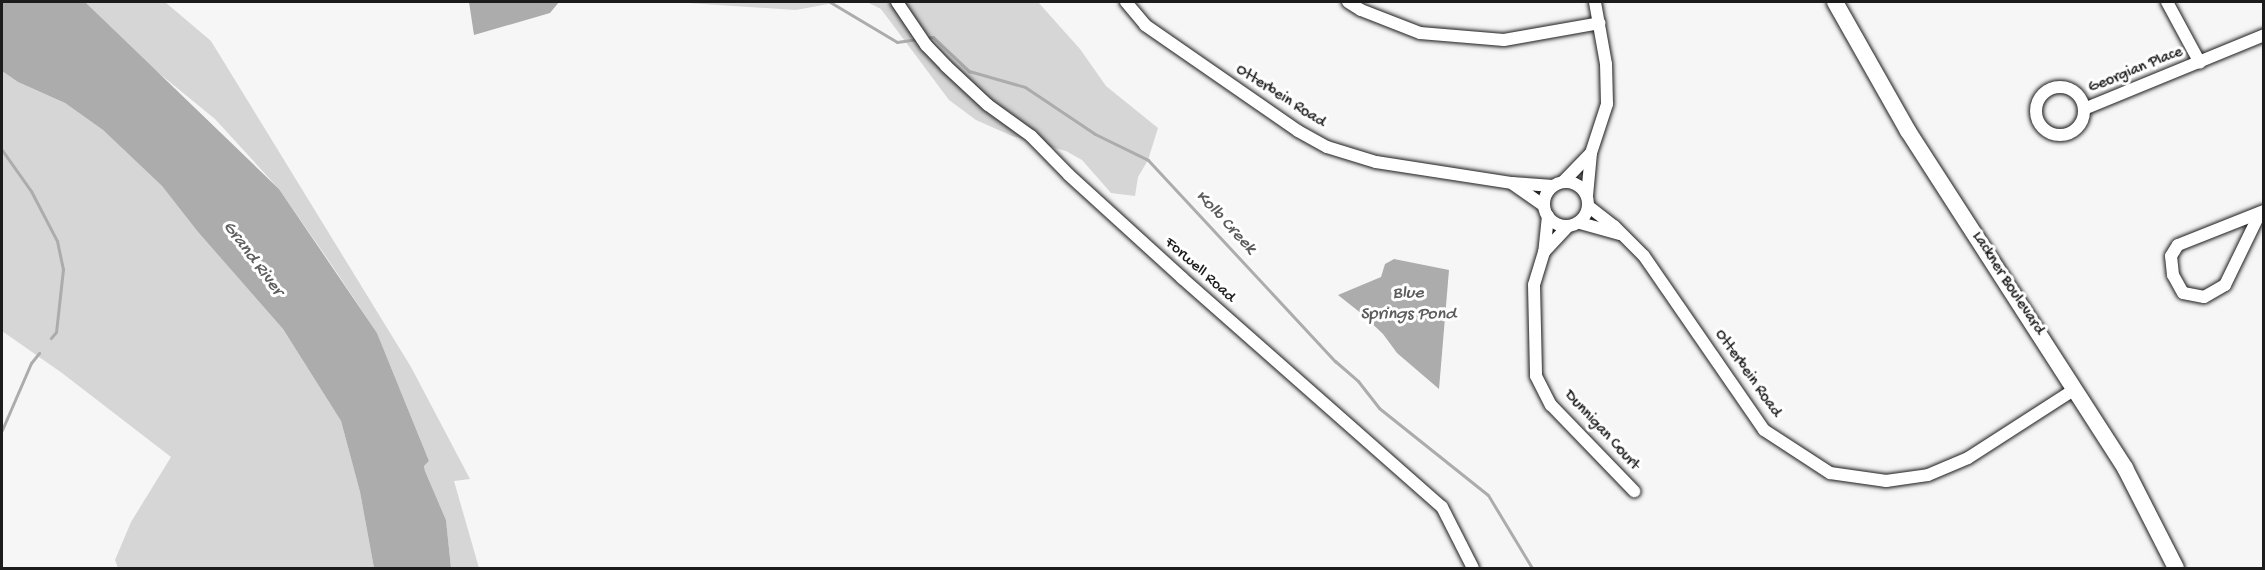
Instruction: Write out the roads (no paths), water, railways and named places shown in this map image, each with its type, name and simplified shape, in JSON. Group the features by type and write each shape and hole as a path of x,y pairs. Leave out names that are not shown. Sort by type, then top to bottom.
{"main road":[{"name":"Lackner Boulevard","path":"1835,2 1908,131 2125,468 2176,568"}],"street":[{"name":"Forwell Road","path":"897,2 926,45 988,105 1031,136 1069,175 1174,270 1442,507 1473,568"},
{"name":"Otterbein Road","path":"1126,2 1145,25 1298,131 1328,147 1376,162 1512,183 1577,185 1587,201 1644,256 1764,430 1830,473 1886,482 1928,476 1968,458 2075,389"},
{"path":"1348,2 1361,10 1420,33 1504,40 1600,23"},
{"path":"1567,227 1580,223 1587,201 1591,153 1607,104 1606,64 1595,2"},
{"path":"2167,2 2200,63"},
{"name":"Georgian Place","path":"2084,109 2264,35"},
{"name":"Georgian Place","path":"2060,87 2077,94 2084,109 2083,118 2075,129 2060,135 2043,129 2038,122 2035,109 2043,94 2060,87"},
{"path":"1546,211 1546,195 1591,153"},
{"name":"Otterbein Road","path":"1512,183 1546,211 1556,224 1567,227"},
{"name":"Dunnigan Court","path":"1546,211 1544,252 1534,285 1536,376 1551,405 1634,491"},
{"path":"2262,212 2225,285 2204,297 2183,293 2173,276 2171,256 2178,245 2262,212"},
{"name":"Otterbein Road","path":"1580,223 1620,234"},
{"name":"Dunnigan Court","path":"1544,252 1567,227"}],"water":[{"name":"Grand River","path":"2,2 85,2 279,189 377,333 429,461 424,466 425,471 446,520 451,568 374,568 360,492 341,421 283,329 198,232 162,186 103,130 65,103 18,82 2,71"},
{"path":"469,2 559,2 550,13 474,35"},
{"name":"Blue Springs Pond","path":"1394,259 1449,270 1439,389 1397,353 1383,334 1362,314 1338,295 1381,277 1385,264"}],"waterway":[{"name":"Kolb Creek","path":"830,2 897,42 918,39"},
{"name":"Kolb Creek","path":"925,38 933,37 969,71 1025,87 1095,134 1148,160 1335,361 1358,381 1379,408 1488,495 1532,568"},
{"path":"2,150 31,191 57,241 63,269 56,332 51,338"},
{"path":"2,430 31,363 39,353"}]}
